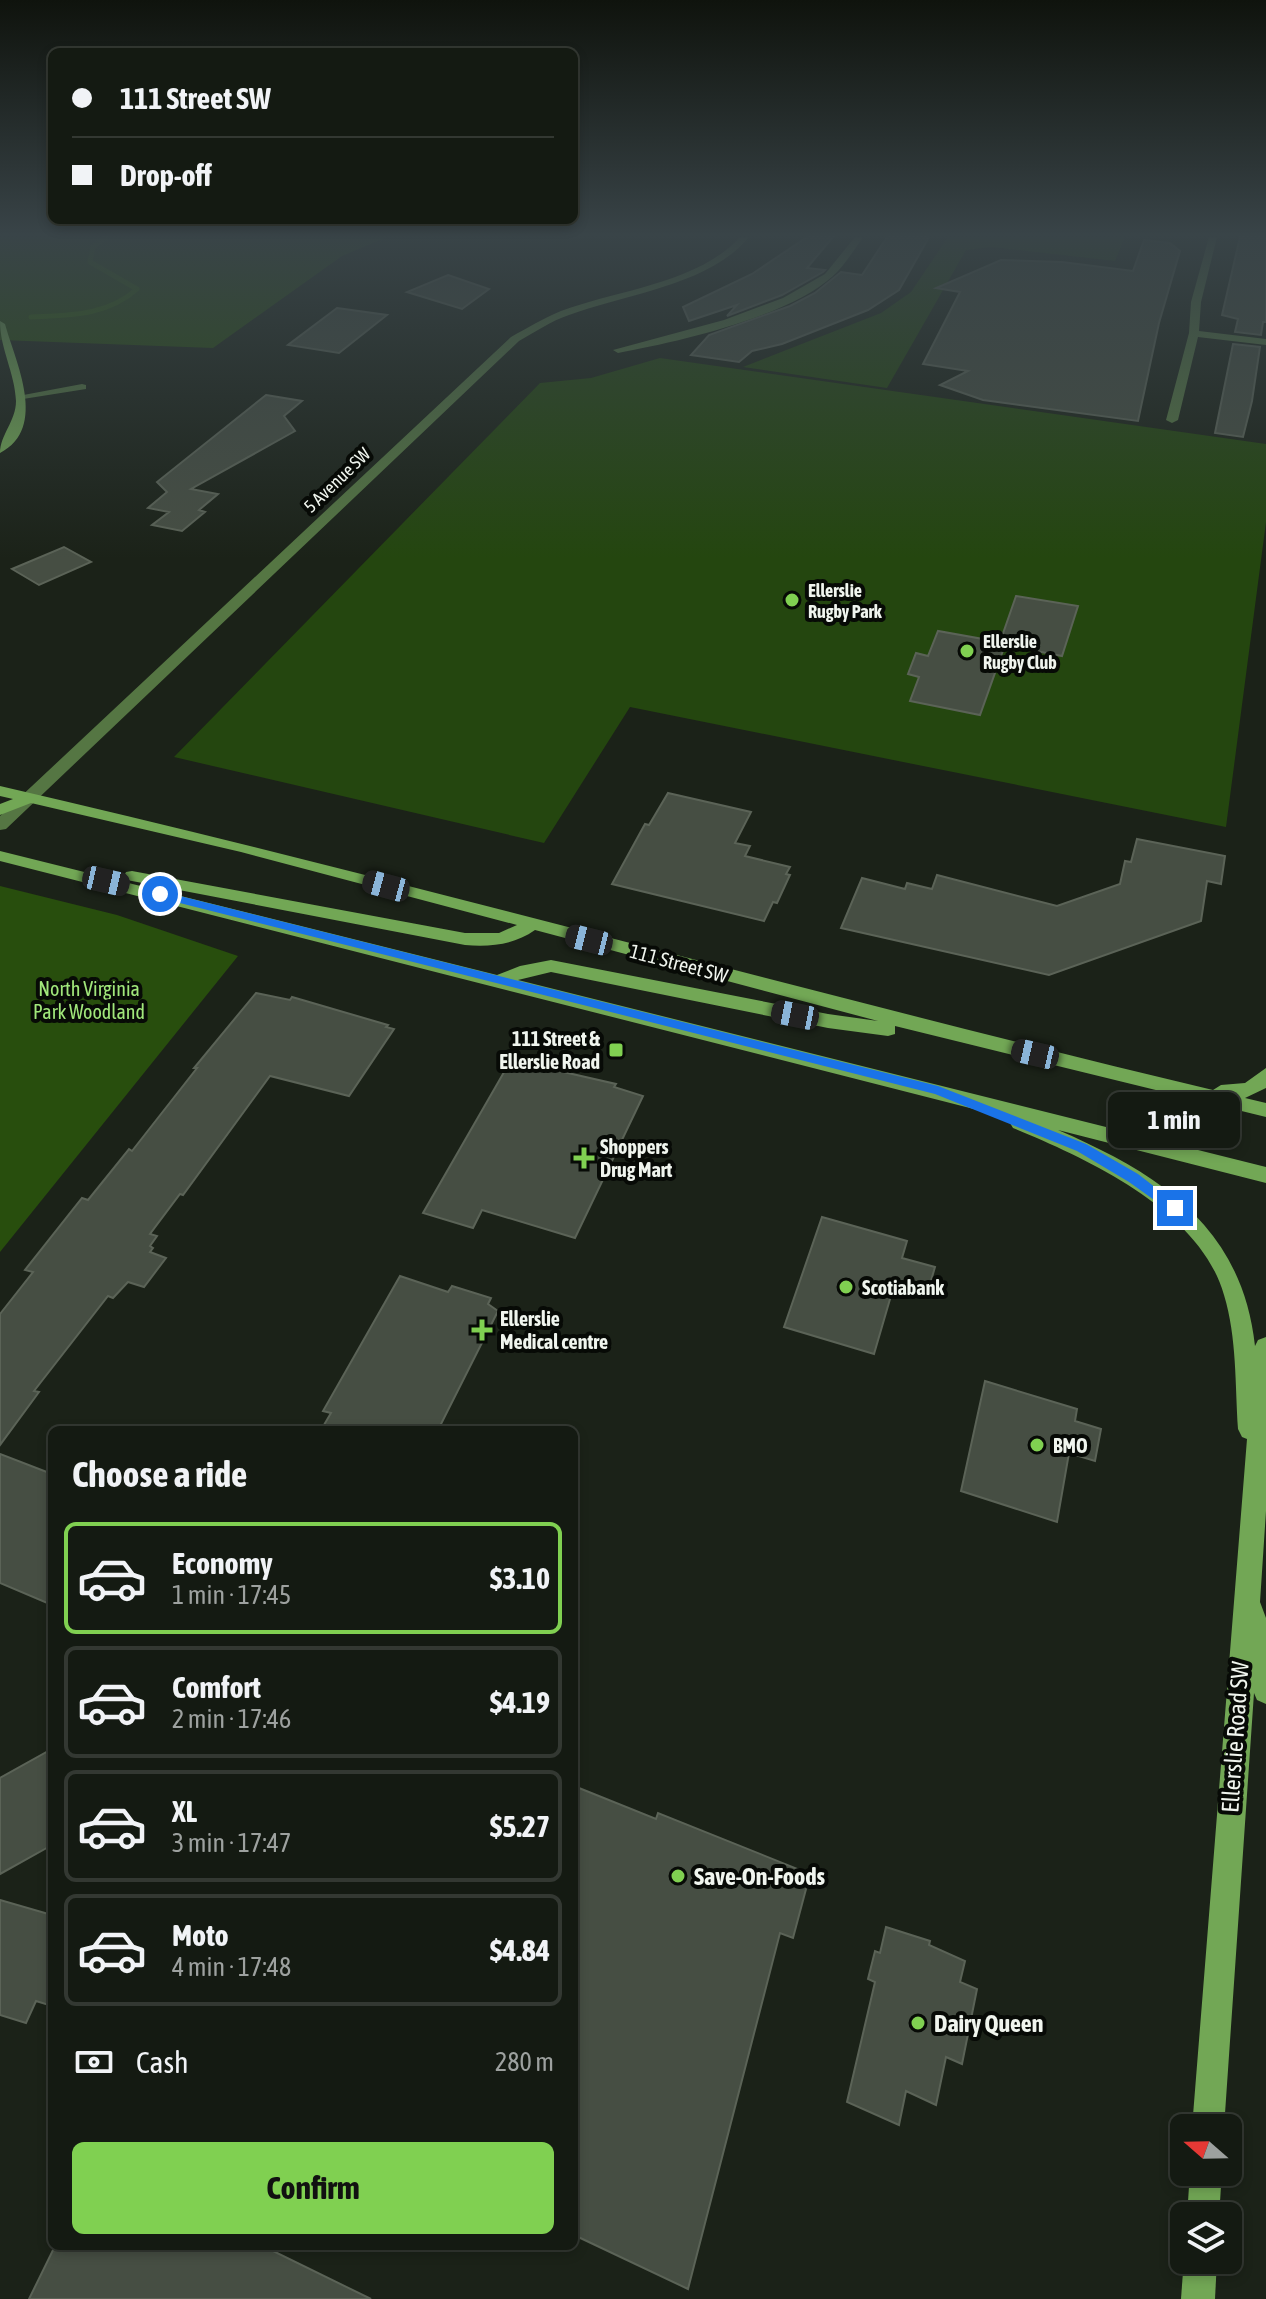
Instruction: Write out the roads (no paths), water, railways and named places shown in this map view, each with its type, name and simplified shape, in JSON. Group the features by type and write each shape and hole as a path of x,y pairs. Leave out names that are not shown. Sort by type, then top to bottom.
{"main road":[{"path":"0,450 17,427 23,396 4,344"},
{"name":"111 Street SW","path":"0,791 241,847 975,1040 1266,1110"},
{"path":"0,810 29,798"},
{"path":"0,856 1266,1175"},
{"path":"82,875 127,876 181,883 476,941 514,936 530,925"},
{"path":"499,981 520,972 551,966 828,1021 975,1040"},
{"path":"1186,1090 1241,1093 1252,1089 1266,1075"},
{"path":"938,1090 1082,1148 1134,1178 1175,1208 1204,1239 1229,1275 1240,1322 1255,1488"},
{"name":"Ellerslie Road SW","path":"1209,2114 1266,1347"},
{"path":"1247,1581 1266,1691"},
{"path":"1198,2299 1199,2274"}],"street":[{"name":"5 Avenue SW","path":"0,825 509,344"},
{"path":"618,350 648,344"},
{"path":"1172,420 1191,344"},
{"path":"23,396 82,387"}],"place":[{"name":"Ellerslie Rugby Park","path":"792,600"},
{"name":"Ellerslie Rugby Club","path":"967,651"},
{"name":"111 Street & Ellerslie Road","path":"616,1050"},
{"name":"Shoppers Drug Mart","path":"584,1158"},
{"name":"Scotiabank","path":"846,1287"},
{"name":"Ellerslie Medical centre","path":"482,1330"},
{"name":"BMO","path":"1037,1445"},
{"name":"Save-On-Foods","path":"678,1876"},
{"name":"Dairy Queen","path":"918,2023"}],"park label":[{"name":"North Virginia Park Woodland","path":"89,1000"}]}
